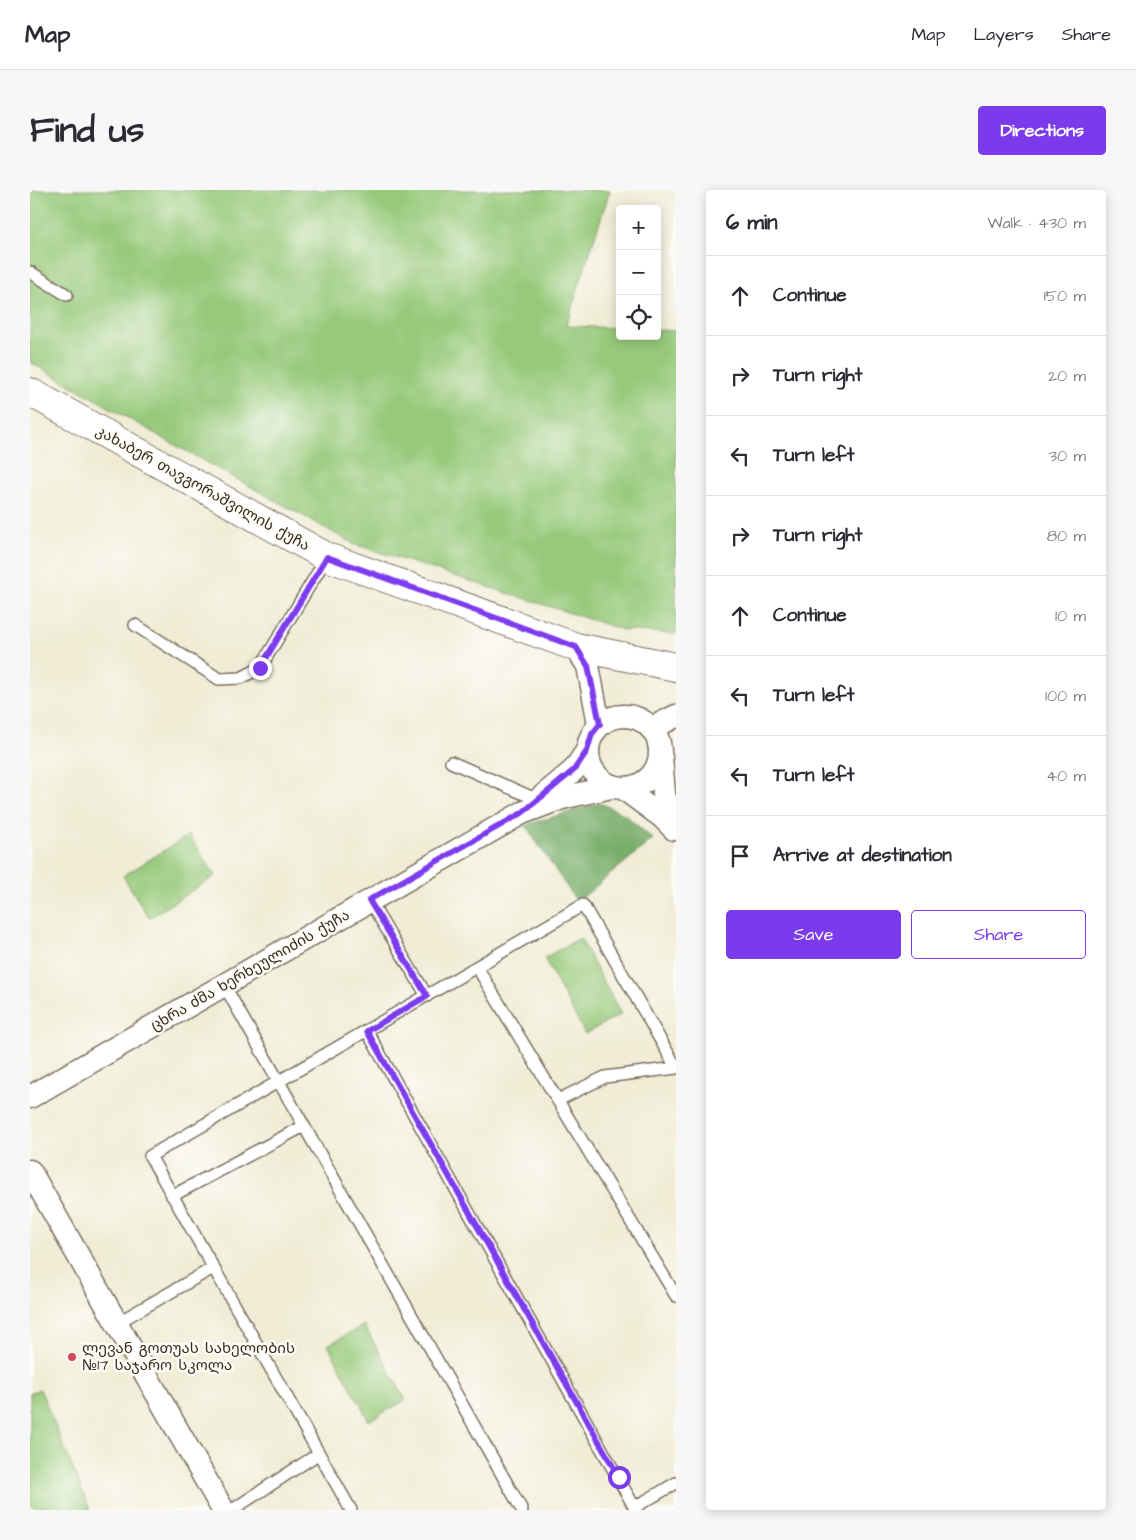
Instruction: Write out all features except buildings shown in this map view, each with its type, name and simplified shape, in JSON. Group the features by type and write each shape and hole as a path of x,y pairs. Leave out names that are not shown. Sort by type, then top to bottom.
{"street":[{"name":"კახაბერ თავგორაშვილის ქუჩა","path":"30,392 327,557 576,647 676,667"},
{"path":"576,647 588,666 600,724"},
{"path":"624,715 636,717 652,728 661,755 664,794 675,831 662,817 617,788 599,779 590,768 587,751 592,734 600,724 624,715"},
{"path":"652,728 676,716"},
{"name":"ცხრა ძმა ხერხეულიძის ქუჩა","path":"30,1096 530,807 574,770 587,751"},
{"path":"617,788 640,786 654,773 660,762 661,755"},
{"name":"ცხრა ძმა ხერხეულიძის ქუჩა","path":"530,807 562,798 617,788"},
{"path":"30,1171 224,1510"}],"lane":[{"path":"30,272 67,295"},
{"path":"135,625 219,679 241,678 260,668 327,557"},
{"path":"451,762 530,807"},
{"path":"369,900 427,996"},
{"path":"351,1510 150,1156 583,905 676,1068 605,1077 558,1100"},
{"path":"477,967 676,1296"},
{"path":"224,985 522,1510"},
{"path":"367,1031 635,1508 676,1483"},
{"path":"172,1196 304,1126"},
{"path":"117,1323 214,1268"},
{"path":"232,1510 318,1454"}],"green space":[{"path":"30,190 610,190 566,326 616,328 616,340 661,340 661,330 676,331 676,634 623,630 354,544 30,362"},
{"path":"600,803 624,814 653,839 577,902 525,825"},
{"path":"189,835 215,876 149,918 123,876"},
{"path":"580,938 621,1014 585,1034 544,958"},
{"path":"364,1325 406,1400 369,1421 328,1345"},
{"path":"40,1389 90,1510 30,1510 30,1393"}],"place":[{"name":"ლევან გოთუას სახელობის №17 საჯარო სკოლა","path":"72,1357"}],"route":[{"path":"260,668 327,557 576,647 588,666 600,724 592,734 587,751 574,770 522,813 369,900 427,996 367,1031 619,1477"}]}
